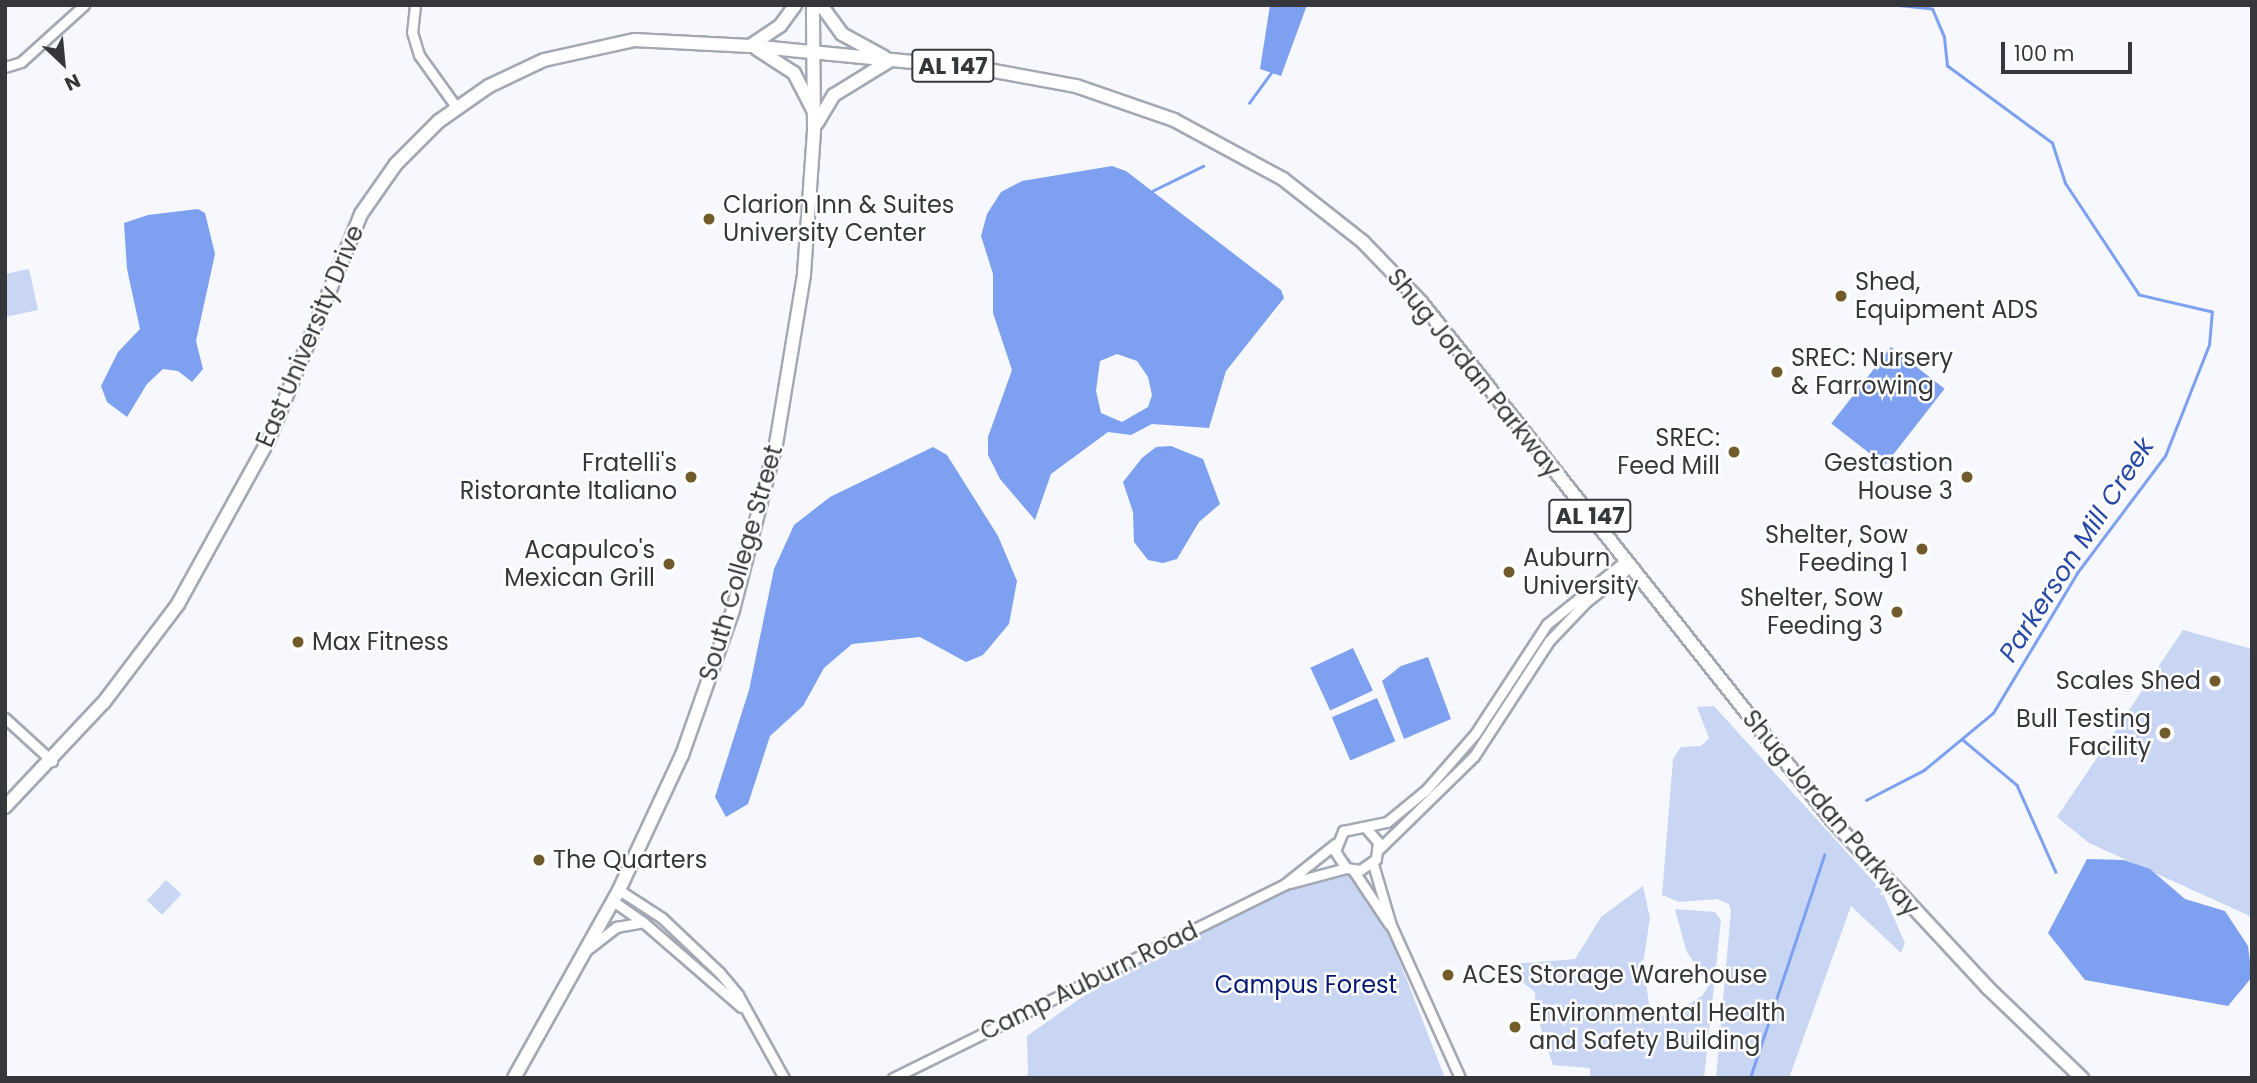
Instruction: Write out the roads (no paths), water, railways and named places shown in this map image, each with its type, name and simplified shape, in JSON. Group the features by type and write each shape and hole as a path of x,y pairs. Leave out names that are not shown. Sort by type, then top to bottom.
{"main road":[{"path":"795,5 780,26 750,46 787,65 815,113"},
{"name":"South College Street","path":"514,1078 616,896 682,755 710,679 756,527 776,444 804,274 815,113 816,53 813,5"},
{"path":"821,5 842,34 891,60"},
{"name":"East University Drive","path":"5,807 52,761 142,653 211,551 268,441 361,214 396,164 457,108 489,86 573,50 634,40 750,46 816,53"},
{"name":"Shug Jordan Parkway","path":"816,53 1035,76 1106,94 1211,138 1283,180 1332,215 1400,278 1841,830 1978,978 2082,1078"},
{"path":"814,130 834,95 891,60"}],"street":[{"path":"5,67 20,62 84,5"},
{"path":"415,5 412,32 419,55 457,108"},
{"path":"1391,925 1350,869 1337,858 1335,844 1343,831 1397,816 1426,790 1475,734 1547,624 1628,564"},
{"path":"1460,1078 1391,925 1373,864 1379,849 1474,756 1549,641 1586,602 1628,564"},
{"path":"5,718 52,761"},
{"path":"1365,827 1376,836 1379,849"},
{"name":"Camp Auburn Road","path":"893,1078 1284,884 1335,844"},
{"path":"1350,869 1373,864"},
{"name":"Camp Auburn Road","path":"1284,884 1350,869"},
{"path":"616,896 741,1007"},
{"path":"616,896 662,918 708,960 738,995 741,1007 784,1078"},
{"path":"587,950 616,927 643,922"}],"water":[{"path":"1270,5 1307,5 1281,76 1260,69"},
{"path":"1112,166 1126,171 1281,290 1284,298 1226,371 1209,428 1152,424 1131,435 1108,432 1051,474 1035,520 1000,479 988,455 988,437 1012,370 993,313 993,274 981,236 987,214 1001,192 1022,181","holes":["1117,354 1137,361 1148,377 1152,395 1148,407 1122,422 1101,413 1096,391 1100,361"]},
{"path":"198,209 205,213 215,254 196,341 203,369 192,382 178,371 163,369 147,384 127,417 107,402 101,386 118,352 140,329 127,269 124,223 148,215"},
{"path":"1891,347 1945,389 1885,465 1831,423"},
{"path":"1171,446 1203,459 1220,504 1199,522 1177,559 1163,563 1148,560 1134,542 1133,512 1123,482 1142,458 1156,447"},
{"path":"933,447 947,455 998,536 1017,581 1009,624 983,655 966,662 920,637 852,644 824,668 803,706 770,736 748,804 726,817 715,797 749,690 774,569 794,525 830,497"},
{"path":"1353,648 1373,691 1330,710 1310,668"},
{"path":"1428,657 1451,719 1404,739 1382,681 1401,666"},
{"path":"1377,698 1395,741 1350,760 1332,717"},
{"path":"2087,859 2124,860 2150,869 2185,899 2225,911 2248,946 2252,977 2228,1006 2085,980 2048,933"}],"waterway":[{"name":"Parkerson Mill Creek","path":"1866,800 1924,770 1993,713 2077,573 2165,456 2209,345 2212,312 2139,295 2065,183 2052,143 1947,66 1944,37 1932,9 1895,5"},
{"path":"1249,103 1271,73"},
{"path":"1152,191 1203,166"},
{"path":"1962,739 2017,785 2056,872"},
{"name":"Parkerson Mill Creek","path":"1750,1078 1824,855"}],"place":[{"name":"Clarion Inn & Suites University Center","path":"709,219"},
{"name":"Shed, Equipment ADS","path":"1841,296"},
{"name":"SREC: Nursery & Farrowing","path":"1777,372"},
{"name":"SREC: Feed Mill","path":"1734,452"},
{"name":"Fratelli's Ristorante Italiano","path":"691,477"},
{"name":"Gestastion House 3","path":"1967,477"},
{"name":"Shelter, Sow Feeding 1","path":"1922,549"},
{"name":"Acapulco's Mexican Grill","path":"669,564"},
{"name":"Auburn University","path":"1509,572"},
{"name":"Shelter, Sow Feeding 3","path":"1897,612"},
{"name":"Max Fitness","path":"298,642"},
{"name":"Scales Shed","path":"2215,681"},
{"name":"Bull Testing Facility","path":"2165,733"},
{"name":"The Quarters","path":"539,860"},
{"name":"ACES Storage Warehouse","path":"1448,975"},
{"name":"Environmental Health and Safety Building","path":"1515,1027"}],"park label":[{"name":"Campus Forest","path":"1306,985"}]}
